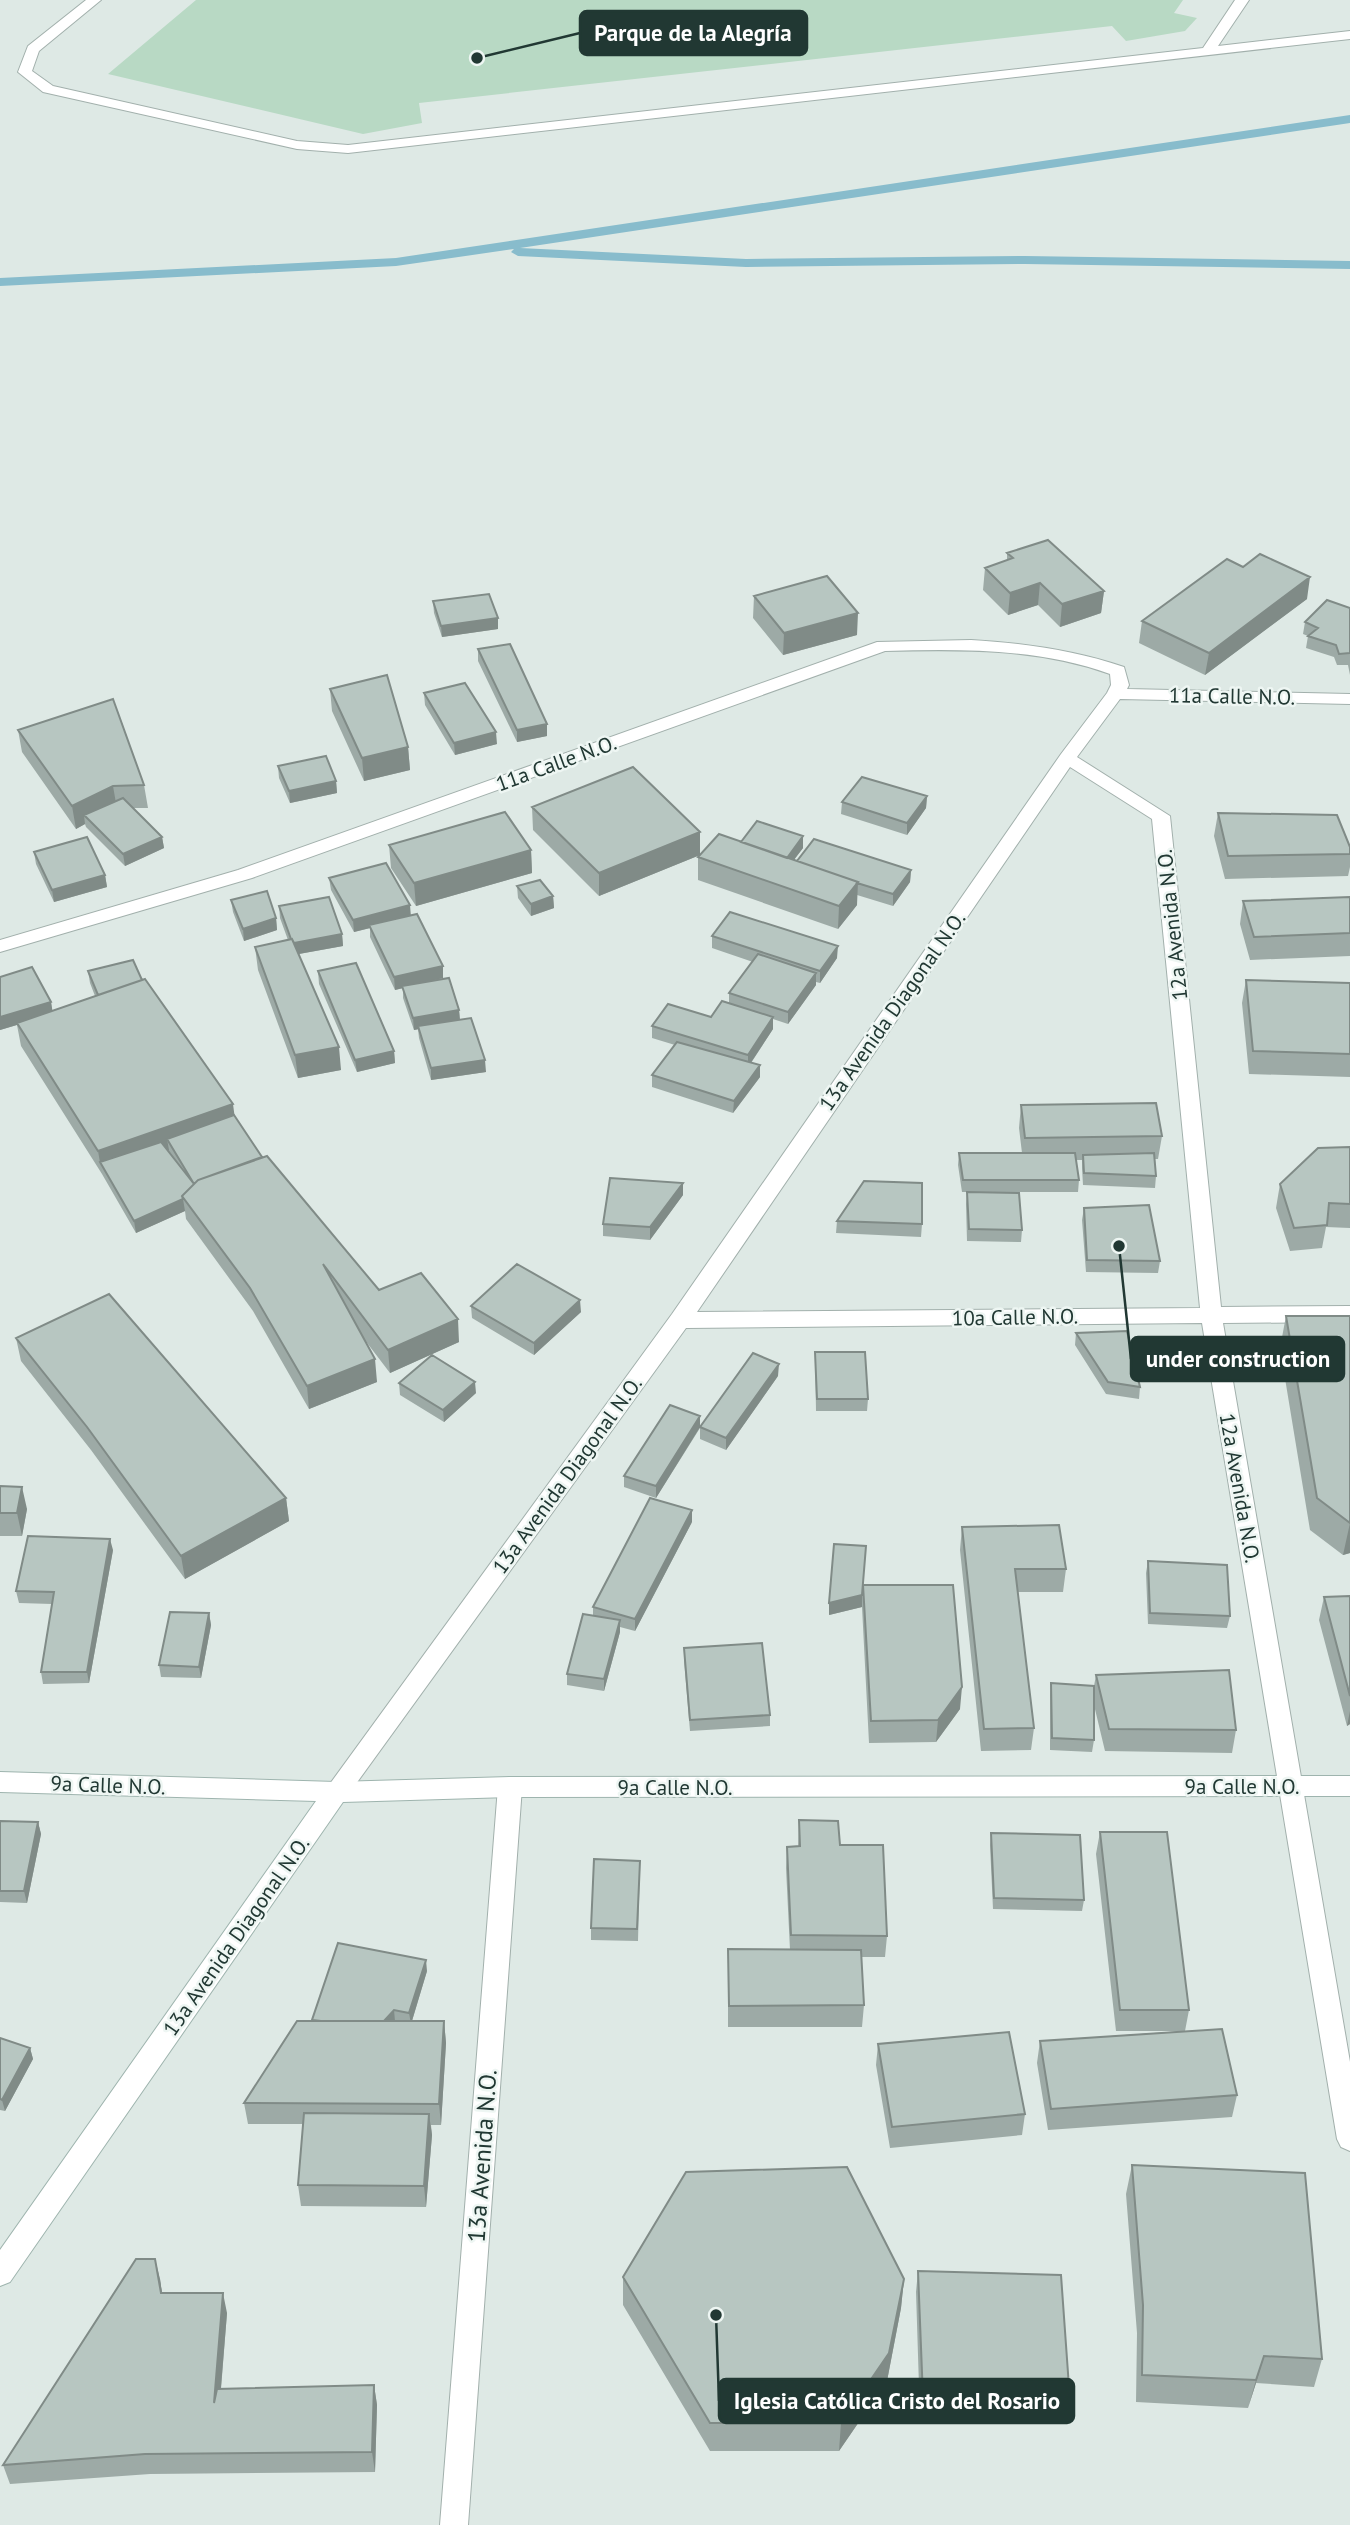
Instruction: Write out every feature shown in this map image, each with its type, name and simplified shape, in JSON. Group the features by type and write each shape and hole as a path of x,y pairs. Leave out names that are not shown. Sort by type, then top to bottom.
{"street":[{"path":"94,0 33,49 25,72 48,89 297,145 348,149 1350,34"},
{"path":"1207,52 1242,0"},
{"name":"11a Calle N.O.","path":"0,946 245,874 883,646 950,644 1015,650 1090,659 1118,671"},
{"name":"13a Avenida Diagonal N.O.","path":"0,2273 337,1792 680,1320 1067,758 1115,694 1120,685 1118,671"},
{"name":"11a Calle N.O.","path":"1115,694 1350,699"},
{"name":"12a Avenida N.O.","path":"1067,758 1161,816 1211,1315 1350,2139"},
{"name":"10a Calle N.O.","path":"680,1320 1350,1314"},
{"name":"9a Calle N.O.","path":"0,1782 337,1792 510,1787 1350,1786"},
{"name":"13a Avenida N.O.","path":"454,2525 510,1787"}],"green space":[{"path":"196,0 1183,0 1174,13 1197,18 1185,31 1126,41 1112,26 419,103 422,123 363,134 108,74"}],"building":[{"path":"1048,540 1104,591 1062,604 1040,583 1010,593 985,568 1013,558 1007,553"},
{"path":"1260,554 1310,577 1209,653 1142,621 1227,559 1243,567"},
{"path":"827,576 858,613 784,633 754,596"},
{"path":"489,594 498,618 441,626 433,601"},
{"path":"1327,600 1350,608 1350,653 1339,654 1336,645 1308,636 1318,628 1305,622"},
{"path":"510,644 547,724 517,730 478,649"},
{"path":"387,675 408,747 362,758 330,689"},
{"path":"465,683 496,732 454,743 424,693"},
{"path":"113,699 144,785 113,786 72,806 18,730"},
{"path":"326,756 336,781 289,791 278,766"},
{"path":"633,767 700,832 599,873 532,807"},
{"path":"862,777 927,796 907,823 842,802"},
{"path":"123,798 162,837 123,854 84,815"},
{"path":"505,812 531,850 414,883 389,845"},
{"path":"1218,813 1337,815 1350,847 1350,854 1228,856"},
{"path":"757,821 803,836 787,858 741,842"},
{"path":"719,834 858,882 839,906 698,857"},
{"path":"87,837 105,875 52,890 34,852"},
{"path":"814,839 911,870 893,894 857,883 797,861"},
{"path":"386,863 410,905 353,920 329,878"},
{"path":"540,880 553,896 531,904 517,886"},
{"path":"267,891 276,918 243,929 231,900"},
{"path":"329,897 342,934 294,943 279,906"},
{"path":"1350,897 1350,933 1254,937 1243,901"},
{"path":"730,912 838,946 820,971 712,936"},
{"path":"417,914 443,966 394,977 369,925"},
{"path":"292,939 339,1047 295,1055 255,947"},
{"path":"758,954 816,973 788,1012 729,993"},
{"path":"133,960 142,980 98,995 88,971"},
{"path":"356,963 394,1051 355,1060 318,971"},
{"path":"32,967 51,1002 0,1017 0,977"},
{"path":"449,978 459,1010 413,1018 402,986"},
{"path":"145,979 233,1104 98,1151 17,1023"},
{"path":"1246,980 1350,983 1350,1054 1253,1051"},
{"path":"722,1001 773,1017 748,1055 652,1026 668,1004 711,1017"},
{"path":"471,1018 485,1060 431,1068 418,1026"},
{"path":"677,1042 760,1065 734,1101 652,1075"},
{"path":"1156,1103 1162,1136 1025,1138 1021,1105"},
{"path":"234,1115 262,1157 198,1180 194,1184 167,1139"},
{"path":"161,1142 194,1184 182,1196 183,1199 134,1221 100,1162"},
{"path":"1350,1147 1350,1204 1329,1203 1327,1225 1294,1228 1280,1184 1318,1148"},
{"path":"959,1153 1075,1153 1079,1180 963,1180"},
{"path":"1154,1153 1156,1176 1084,1173 1083,1155"},
{"path":"267,1156 379,1290 421,1273 458,1319 388,1350 323,1264 375,1359 307,1386 250,1288 182,1196 198,1180"},
{"path":"610,1178 683,1183 650,1227 603,1224"},
{"path":"864,1181 922,1183 922,1224 837,1221"},
{"path":"967,1192 1019,1193 1022,1230 969,1229"},
{"path":"1149,1205 1160,1261 1087,1260 1084,1208"},
{"path":"517,1264 580,1300 534,1343 471,1306"},
{"path":"109,1294 286,1498 181,1556 87,1427 16,1338"},
{"path":"1286,1316 1350,1316 1350,1523 1317,1498"},
{"path":"1127,1331 1140,1387 1108,1382 1076,1333"},
{"path":"815,1352 865,1352 868,1399 817,1399"},
{"path":"753,1353 779,1364 726,1438 700,1427"},
{"path":"432,1355 475,1382 443,1410 399,1383"},
{"path":"670,1405 700,1416 656,1486 624,1476"},
{"path":"0,1486 22,1487 17,1513 0,1513"},
{"path":"650,1498 692,1510 635,1619 593,1607"},
{"path":"1059,1525 1066,1569 1015,1569 1034,1728 984,1729 962,1527"},
{"path":"28,1536 110,1539 87,1672 41,1672 54,1592 16,1591"},
{"path":"834,1544 866,1546 862,1595 829,1603"},
{"path":"1148,1561 1227,1565 1230,1616 1150,1613"},
{"path":"863,1585 953,1585 962,1687 938,1720 871,1721"},
{"path":"1350,1596 1350,1696 1324,1597"},
{"path":"170,1612 209,1613 199,1667 159,1665"},
{"path":"583,1614 620,1620 604,1679 567,1674"},
{"path":"762,1643 770,1715 690,1720 684,1648"},
{"path":"1229,1670 1236,1730 1109,1729 1096,1675"},
{"path":"1051,1683 1094,1686 1094,1740 1052,1738"},
{"path":"799,1820 838,1821 840,1845 883,1845 887,1936 791,1935 787,1847 800,1846"},
{"path":"0,1821 38,1822 24,1891 0,1891"},
{"path":"1100,1832 1167,1832 1189,2010 1120,2010"},
{"path":"991,1833 1080,1835 1084,1900 994,1898"},
{"path":"594,1859 640,1861 637,1929 591,1928"},
{"path":"338,1943 426,1960 409,2013 394,2010 384,2021 312,2020"},
{"path":"728,1949 861,1950 864,2005 729,2006"},
{"path":"297,2021 444,2021 439,2104 244,2103"},
{"path":"1222,2029 1237,2095 1051,2109 1040,2041"},
{"path":"1009,2032 1025,2114 892,2127 878,2044"},
{"path":"0,2038 30,2048 2,2100 0,2099"},
{"path":"304,2113 429,2114 424,2186 298,2185"},
{"path":"1132,2165 1305,2173 1322,2359 1264,2356 1256,2380 1142,2375 1143,2305"},
{"path":"847,2167 904,2279 889,2353 841,2423 710,2423 623,2277 686,2172"},
{"path":"136,2259 155,2259 161,2293 223,2293 214,2403 217,2389 374,2385 372,2452 145,2454 3,2465"},
{"path":"918,2271 1061,2275 1070,2401 923,2398"}],"waterway":[{"path":"0,282 396,262 1350,119"},
{"path":"518,252 746,263 1025,260 1350,265"}],"place":[{"name":"Parque de la Alegría","path":"477,58"},
{"name":"under construction","path":"1119,1246"},
{"name":"Iglesia Católica Cristo del Rosario","path":"716,2315"}]}
